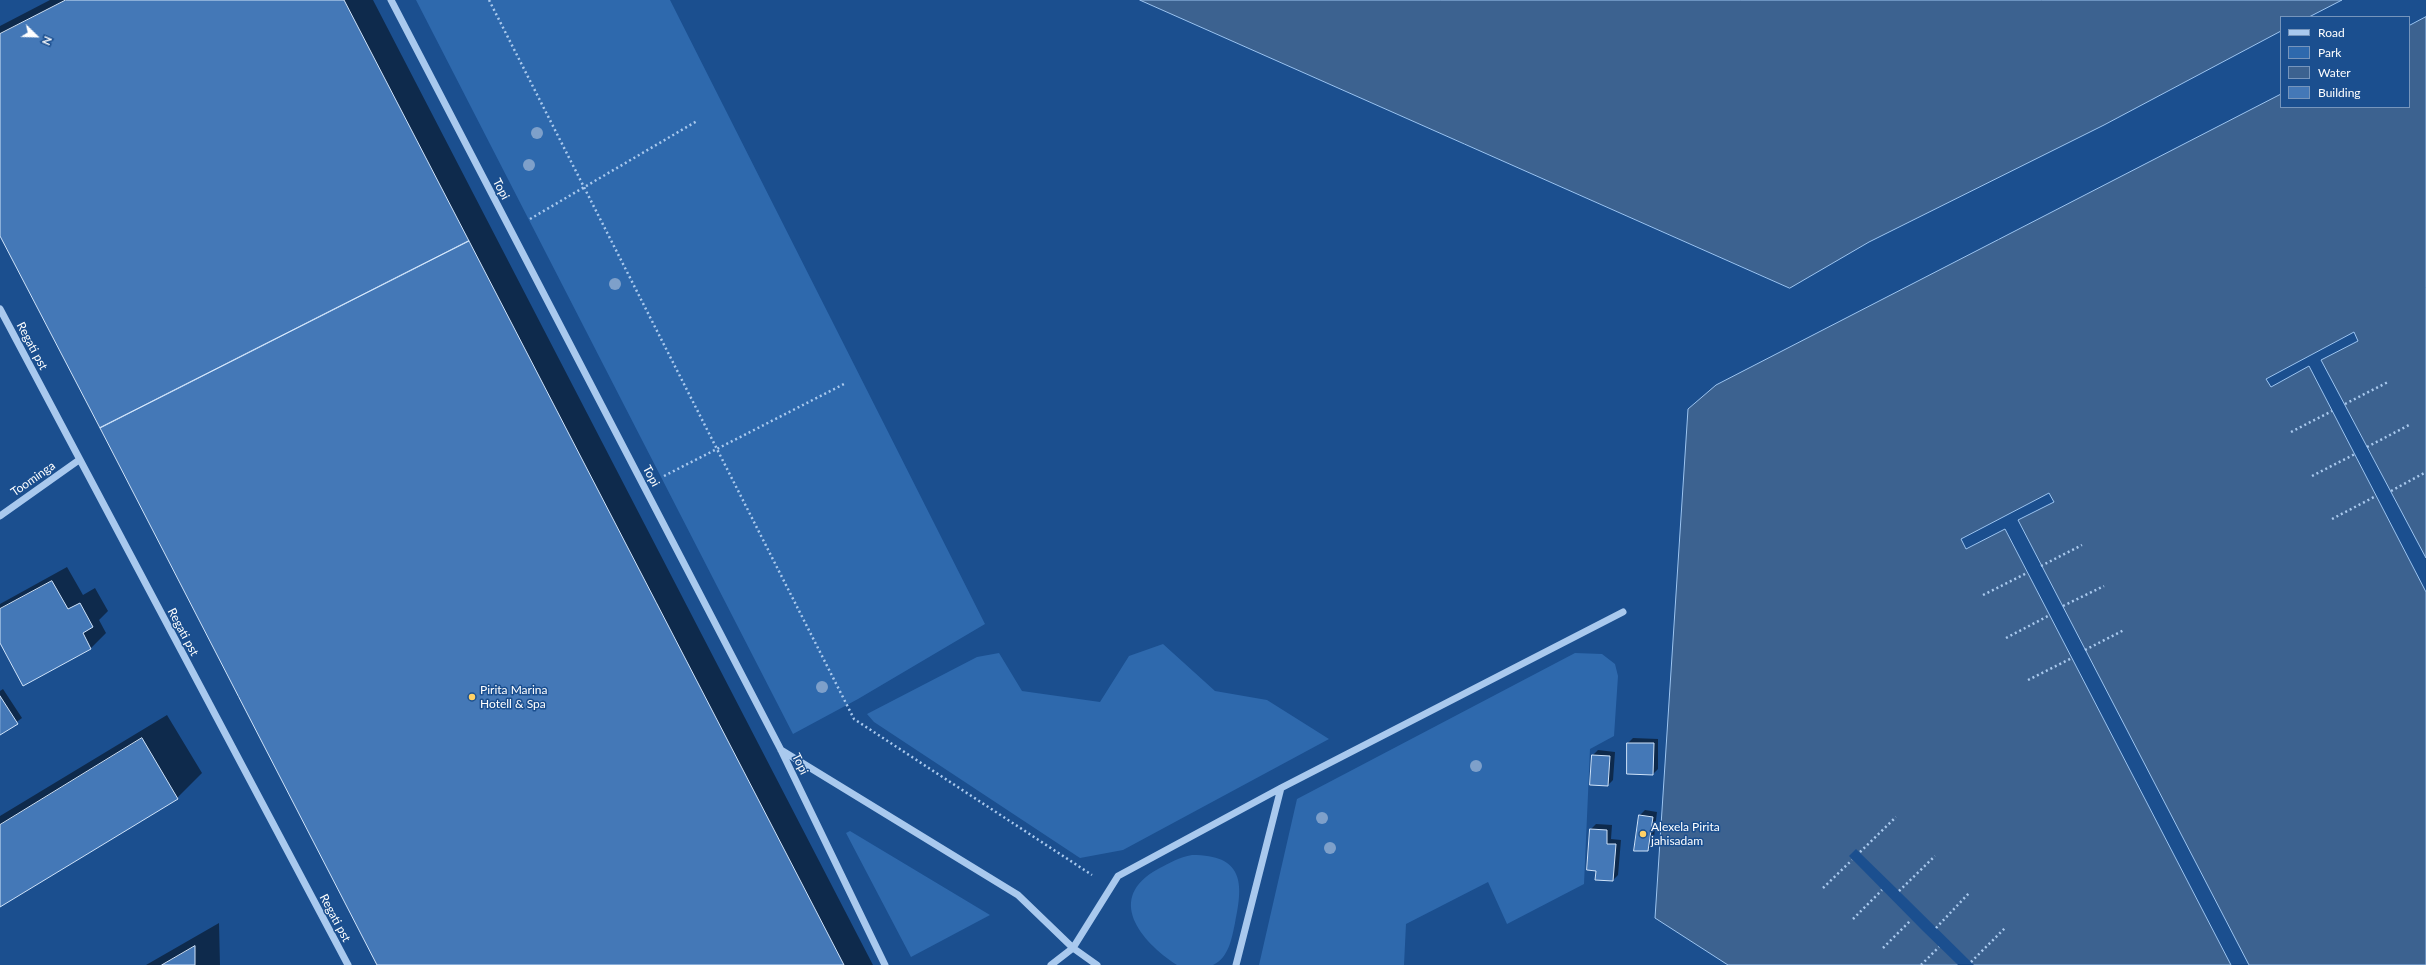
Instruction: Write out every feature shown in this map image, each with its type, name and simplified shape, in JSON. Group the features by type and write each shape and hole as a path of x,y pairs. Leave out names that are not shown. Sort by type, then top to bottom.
{"street":[{"name":"Topi","path":"391,0 781,750 885,965"},
{"name":"Regati pst","path":"0,309 348,965"},
{"name":"Toominga","path":"0,516 79,460"},
{"path":"1051,965 1073,948 1118,876 1282,788 1623,612"},
{"path":"781,750 1018,895 1073,948 1097,965"},
{"path":"1236,965 1282,788"}],"path":[{"path":"489,0 854,719 1111,887"},
{"path":"511,230 697,121"},
{"path":"2345,404 2388,382"},
{"path":"644,486 844,384"},
{"path":"2291,432 2332,411"},
{"path":"2367,447 2410,424"},
{"path":"2312,476 2355,454"},
{"path":"2391,491 2426,472"},
{"path":"2332,519 2376,496"},
{"path":"2042,566 2082,545"},
{"path":"1983,595 2027,573"},
{"path":"2063,606 2104,586"},
{"path":"2006,638 2050,616"},
{"path":"2085,650 2124,630"},
{"path":"2028,680 2072,658"},
{"path":"1860,852 1896,817"},
{"path":"1899,891 1935,856"},
{"path":"1823,888 1852,860"},
{"path":"1853,919 1882,890"},
{"path":"1936,928 1970,892"},
{"path":"1883,948 1911,920"},
{"path":"1971,962 2005,928"},
{"path":"1921,965 1939,947"}],"green space":[{"path":"416,0 670,0 985,624 858,699 793,734"},
{"path":"1163,644 1215,691 1267,700 1329,739 1123,850 1080,858 874,722 867,714 977,657 999,653 1022,691 1100,702 1129,656"},
{"path":"1575,653 1602,654 1615,664 1618,676 1614,736 1590,749 1584,884 1507,924 1488,882 1406,924 1404,965 1259,965 1297,799"},
{"path":"850,831 990,915 911,957 846,833"},
{"path":"1192,855 1209,856 1222,860 1230,866 1236,874 1239,883 1238,908 1231,941 1223,957 1213,965 1177,965 1163,955 1141,932 1134,919 1131,906 1133,893 1142,880 1171,862"}],"water":[{"path":"1140,0 2342,0 2311,16 2280,16 2280,32 2104,125 1869,242 1790,288"},
{"path":"2426,17 2426,558 2321,360 2358,341 2354,332 2266,379 2271,387 2309,366 2426,592 2426,965 2249,965 2018,520 2054,502 2049,493 1961,539 1966,549 2005,529 2231,965 1728,965 1655,918 1688,409 1716,385 2280,95 2280,108 2410,108 2410,25"}],"pier":[{"path":"1856,849 1974,965 1958,965 1922,930 1849,856"}],"building":[{"path":"66,0 344,0 469,241 100,428 0,236 0,34"},
{"name":"Pirita Marina Hotell & Spa","path":"469,241 844,965 377,965 100,428"},
{"path":"52,581 68,609 80,603 93,627 83,633 91,649 23,686 0,643 0,609"},
{"path":"0,696 18,724 0,735"},
{"path":"142,738 178,799 0,907 0,825"},
{"path":"1627,743 1654,743 1653,775 1627,774"},
{"path":"1592,755 1610,756 1608,786 1590,785"},
{"name":"Alexela Pirita jahisadam","path":"1639,815 1653,817 1648,851 1634,851"},
{"path":"1590,829 1607,830 1607,844 1616,844 1613,881 1595,880 1596,871 1587,870"},
{"path":"195,946 195,965 162,965"}],"place":[{"name":"Pirita Marina Hotell & Spa","path":"472,697"},
{"name":"Alexela Pirita jahisadam","path":"1643,834"}]}
